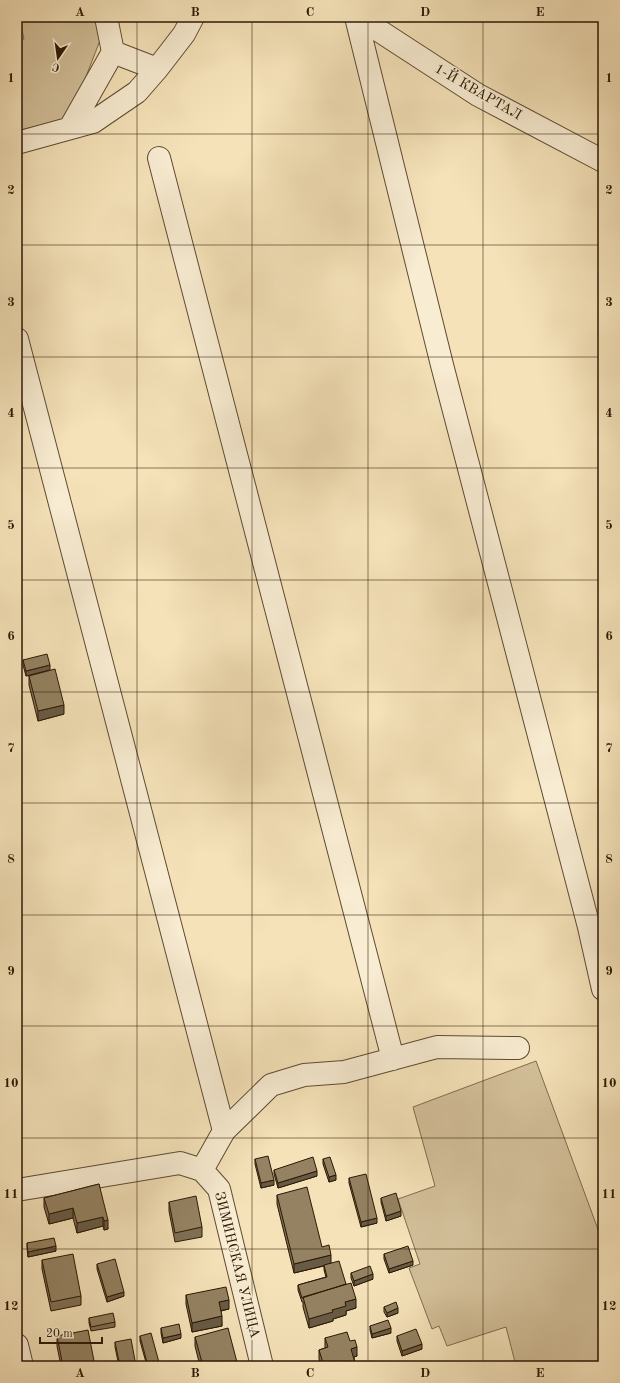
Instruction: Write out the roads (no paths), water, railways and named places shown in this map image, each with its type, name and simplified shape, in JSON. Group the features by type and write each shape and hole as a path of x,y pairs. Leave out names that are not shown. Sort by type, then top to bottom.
{"street":[{"path":"70,128 113,52 106,17"},
{"path":"17,143 93,122 137,92 184,34 193,17"},
{"path":"357,17 442,365 589,927 603,989"},
{"name":"1-Й КВАРТАЛ","path":"357,17 478,95 603,161"},
{"path":"113,52 157,69"},
{"path":"159,158 393,1059"},
{"path":"17,339 224,1130"},
{"path":"17,1190 180,1163 202,1170 224,1130 271,1085 304,1076 344,1072 437,1047 518,1048"},
{"name":"ЗИМИНСКАЯ УЛИЦА","path":"202,1170 219,1189 262,1366"},
{"path":"17,1344 22,1366"}]}
